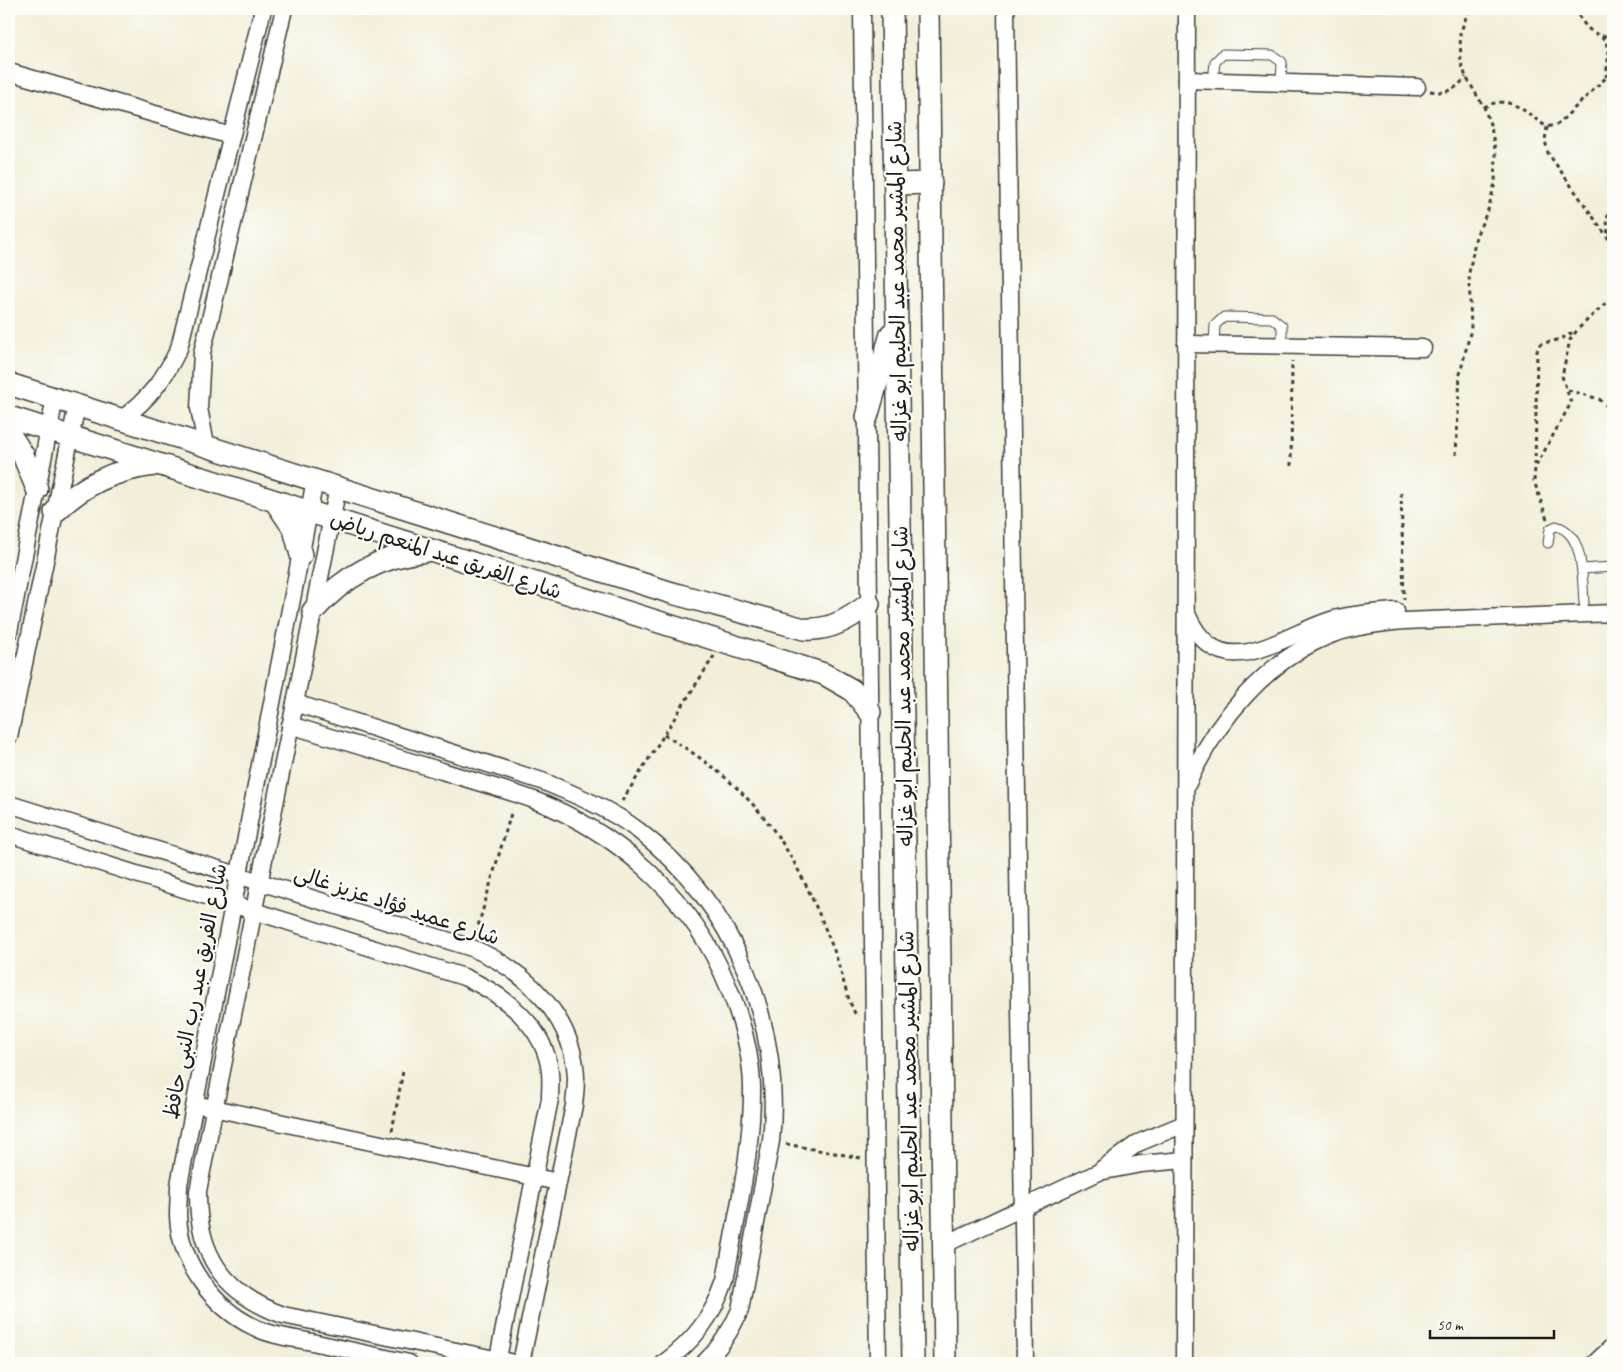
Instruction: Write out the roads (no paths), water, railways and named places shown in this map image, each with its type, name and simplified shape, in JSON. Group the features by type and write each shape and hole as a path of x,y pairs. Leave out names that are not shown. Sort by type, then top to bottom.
{"street":[{"path":"122,419 141,405 157,388 170,368 179,348 263,9"},
{"path":"206,445 198,390 202,353 284,9"},
{"path":"862,9 878,1363"},
{"name":"شارع المشير محمد عبد الحليم ابو غزاله","path":"892,9 912,1363"},
{"name":"شارع المشير محمد عبد الحليم ابو غزاله","path":"928,9 945,1363"},
{"path":"1006,9 1025,1363"},
{"path":"1184,1363 1187,9"},
{"path":"256,37 276,42"},
{"path":"9,72 231,136"},
{"path":"1187,80 1417,87"},
{"path":"896,184 931,183"},
{"path":"867,417 897,312"},
{"path":"1186,344 1424,348"},
{"name":"شارع الفريق عبد المنعم رياض","path":"9,384 672,593 804,630 820,630 833,626 869,604"},
{"path":"29,637 9,631 11,607 55,398"},
{"path":"9,737 76,405"},
{"name":"شارع الفريق عبد المنعم رياض","path":"9,417 834,678 852,690 870,712"},
{"path":"9,433 23,455 37,489"},
{"path":"55,512 72,496 98,480 128,469 159,464"},
{"name":"شارع الفريق عبد رب النبى حافظ","path":"315,480 179,1185 178,1217 184,1248 198,1278 213,1298 232,1314 254,1327 278,1335 409,1363"},
{"name":"شارع الفريق عبد رب النبى حافظ","path":"338,487 198,1191 198,1217 204,1242 215,1266 229,1283 245,1297 263,1307 283,1315 497,1361 514,1363"},
{"path":"275,501 294,529 301,555"},
{"path":"313,612 337,587 366,568 398,556 432,551"},
{"path":"664,624 672,593"},
{"path":"1186,611 1194,630 1208,644 1227,653 1247,654 1267,649 1301,631 1330,620 1351,615 1404,610 1613,601"},
{"path":"11,607 34,615"},
{"path":"1184,792 1213,736 1242,699 1277,667 1331,635 1376,624 1404,621 1613,613"},
{"path":"295,703 542,781 580,796 614,814 661,849 690,878 715,911 735,947 752,986 770,1054 774,1084 771,1141 740,1310 730,1331 717,1350 704,1363"},
{"path":"290,725 517,795 563,813 591,828 643,866 671,894 695,924 715,958 732,994 744,1031 750,1067 751,1113 749,1137 724,1281 710,1316 699,1332 664,1363"},
{"name":"شارع عميد فؤاد عزيز غالى","path":"9,804 472,948 505,964 524,977 540,994 564,1033 572,1055 576,1078 574,1105 521,1363"},
{"path":"9,834 464,978 489,988 510,1003 528,1023 542,1045 550,1070 550,1099 497,1361"},
{"path":"195,1104 558,1182"},
{"path":"943,1245 1098,1172 1138,1143 1184,1124"},
{"path":"1098,1172 1141,1164 1184,1160"},
{"path":"1595,1363 1613,1346"}],"lane":[{"path":"1213,81 1215,62 1223,54 1272,55 1282,62 1282,83"},
{"path":"1214,344 1216,325 1224,317 1272,318 1282,326 1287,345"},
{"path":"1548,543 1550,529 1556,526 1562,528 1572,538 1579,554 1582,569 1584,603"},
{"path":"1582,569 1613,567"}]}
